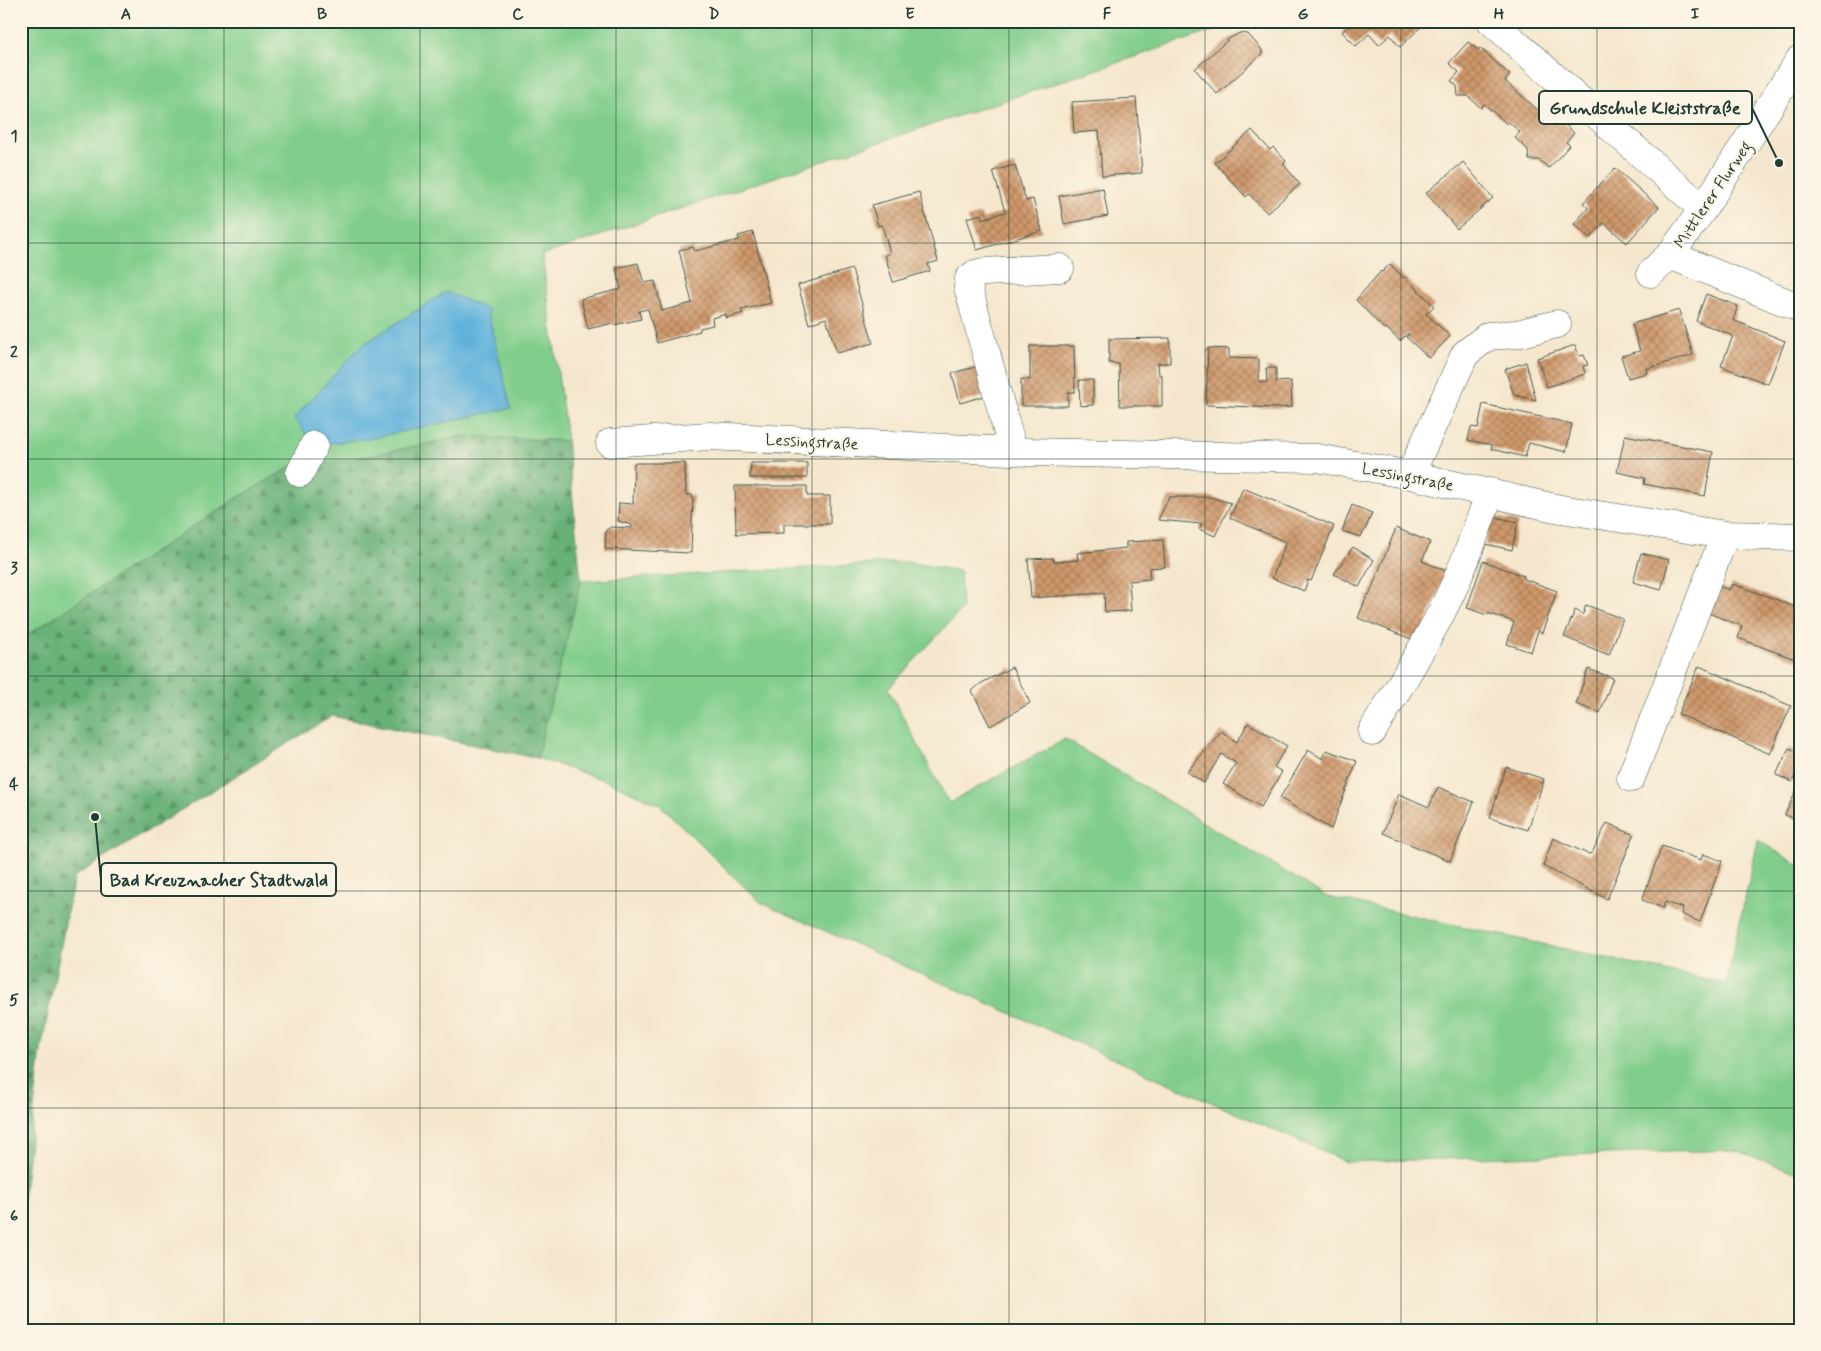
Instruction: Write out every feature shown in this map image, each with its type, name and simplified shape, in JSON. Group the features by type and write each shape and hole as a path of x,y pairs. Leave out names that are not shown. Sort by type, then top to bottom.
{"street":[{"path":"1491,21 1703,209"},
{"name":"Mittlerer Flurweg","path":"1800,59 1703,209 1661,264 1800,308"},
{"path":"1013,451 968,287 969,279 975,274 984,272 1060,268"},
{"path":"1410,475 1465,354 1488,336 1517,334 1557,324"},
{"name":"Lessingstraße","path":"610,443 708,436 1013,451 1317,458 1410,475 1555,508 1725,535 1800,537"},
{"path":"300,473 314,444"},
{"path":"1372,732 1430,635 1449,598 1490,492"},
{"path":"1631,778 1725,535"}],"green space":[{"path":"21,21 1226,21 1224,27 542,255 567,441 464,436 345,461 291,467 234,500 21,639"},
{"path":"464,436 567,441 581,581 537,758 332,716 74,877 41,1050 21,1217 21,639 234,500 291,467 345,461"},
{"path":"906,562 960,571 962,609 888,689 949,803 1065,739 1327,897 1726,984 1758,840 1800,866 1800,1174 1735,1150 1346,1162 760,902 660,805 607,781 537,758 581,581"}],"water":[{"path":"446,292 487,309 511,408 372,438 314,445 294,418 362,345"}],"building":[{"path":"1353,21 1422,21 1424,24 1400,47 1390,35 1379,45 1369,34 1356,46 1342,32"},
{"path":"1240,33 1248,34 1262,50 1262,54 1217,94 1195,69 1230,38"},
{"path":"1468,42 1478,50 1480,48 1510,75 1505,81 1539,111 1544,105 1574,133 1566,142 1570,145 1549,168 1539,160 1529,160 1528,150 1515,138 1520,132 1509,122 1507,124 1484,104 1481,108 1468,96 1458,96 1457,86 1451,81 1459,72 1449,63"},
{"path":"1136,98 1142,173 1102,176 1099,131 1074,133 1072,102"},
{"path":"1252,130 1270,150 1273,147 1286,161 1283,164 1300,184 1267,213 1249,194 1246,197 1215,163"},
{"path":"1463,162 1493,198 1457,229 1426,193"},
{"path":"1015,165 1026,201 1033,199 1042,231 977,250 967,218 981,214 982,219 1005,212 993,171"},
{"path":"1615,168 1659,207 1627,243 1604,223 1590,238 1574,224 1588,208 1583,203"},
{"path":"1103,188 1108,216 1064,224 1059,196"},
{"path":"919,192 938,261 928,264 930,271 893,282 885,255 890,253 882,225 878,226 872,205"},
{"path":"753,232 771,303 741,310 743,313 726,318 726,314 712,318 713,325 700,328 700,331 657,343 648,309 639,311 641,319 588,329 581,299 621,289 616,268 638,263 644,283 655,281 662,311 692,303 679,250 693,247 695,251 739,240 738,236"},
{"path":"1390,264 1434,306 1426,314 1450,336 1429,358 1406,337 1409,335 1408,333 1400,341 1386,328 1384,329 1356,300 1381,271"},
{"path":"852,269 873,343 837,353 826,318 809,324 798,285"},
{"path":"1706,294 1738,306 1733,320 1785,341 1768,384 1721,366 1733,336 1696,321"},
{"path":"1679,310 1693,355 1646,369 1647,373 1628,378 1621,356 1640,351 1632,324"},
{"path":"1170,338 1170,363 1158,363 1159,375 1162,375 1162,406 1120,406 1119,364 1109,363 1109,339"},
{"path":"1575,345 1579,356 1584,355 1588,365 1583,366 1585,374 1547,387 1537,358"},
{"path":"1030,346 1074,346 1075,392 1068,392 1068,406 1021,406 1021,379 1030,380"},
{"path":"1208,348 1229,349 1229,358 1259,359 1259,382 1267,382 1266,368 1276,368 1276,382 1291,381 1292,407 1206,405"},
{"path":"1526,362 1536,400 1514,395 1505,369"},
{"path":"979,366 988,395 960,403 952,373"},
{"path":"1079,380 1093,380 1093,405 1080,406"},
{"path":"1483,404 1572,424 1566,452 1529,443 1525,457 1491,449 1492,445 1468,440 1471,427 1478,428"},
{"path":"1625,435 1713,452 1705,496 1644,484 1645,478 1617,472"},
{"path":"634,463 685,463 686,495 693,495 691,553 605,549 606,530 611,527 632,528 632,525 618,521 619,503 633,504"},
{"path":"751,463 807,463 807,478 750,478"},
{"path":"735,486 807,486 807,496 830,496 830,524 784,524 784,533 736,534"},
{"path":"1243,488 1334,526 1311,581 1308,580 1304,591 1272,578 1286,542 1230,518"},
{"path":"1169,497 1210,497 1231,503 1215,536 1199,529 1202,524 1158,520"},
{"path":"1352,505 1372,513 1360,537 1342,531"},
{"path":"1491,516 1518,522 1512,550 1485,544"},
{"path":"1396,528 1430,542 1422,561 1447,571 1419,642 1358,618"},
{"path":"1163,540 1165,567 1149,568 1150,579 1129,581 1131,611 1105,612 1104,593 1031,598 1028,559 1053,558 1054,562 1078,560 1077,553 1126,548 1126,542"},
{"path":"1353,547 1374,560 1359,587 1334,574"},
{"path":"1641,553 1669,560 1661,590 1633,582"},
{"path":"1483,561 1524,576 1524,579 1557,591 1542,633 1538,631 1531,652 1507,644 1514,622 1467,608"},
{"path":"1713,584 1729,590 1732,584 1800,609 1800,661 1738,638 1742,626 1703,611"},
{"path":"1586,605 1623,619 1609,655 1564,637 1575,610 1583,614"},
{"path":"1699,666 1791,706 1770,754 1678,714"},
{"path":"1012,667 1030,703 990,726 972,691 980,684"},
{"path":"1588,669 1613,678 1600,713 1576,704"},
{"path":"1248,723 1287,746 1274,767 1282,772 1261,807 1223,784 1236,763 1221,754 1204,783 1187,772 1221,731 1237,742"},
{"path":"1789,748 1800,753 1800,765 1792,782 1776,775"},
{"path":"1308,750 1323,759 1326,750 1357,761 1331,829 1280,798"},
{"path":"1506,767 1544,779 1528,830 1490,818"},
{"path":"1800,782 1800,822 1785,815"},
{"path":"1438,787 1474,802 1450,861 1383,833 1399,794 1429,807"},
{"path":"1607,823 1634,835 1607,899 1543,866 1553,838 1588,854 1592,853"},
{"path":"1662,846 1701,860 1703,854 1722,861 1700,922 1681,914 1683,908 1665,902 1663,908 1642,900"}],"place":[{"name":"Grundschule Kleiststraße","path":"1779,163"},
{"name":"Bad Kreuznacher Stadtwald","path":"95,817"}]}
